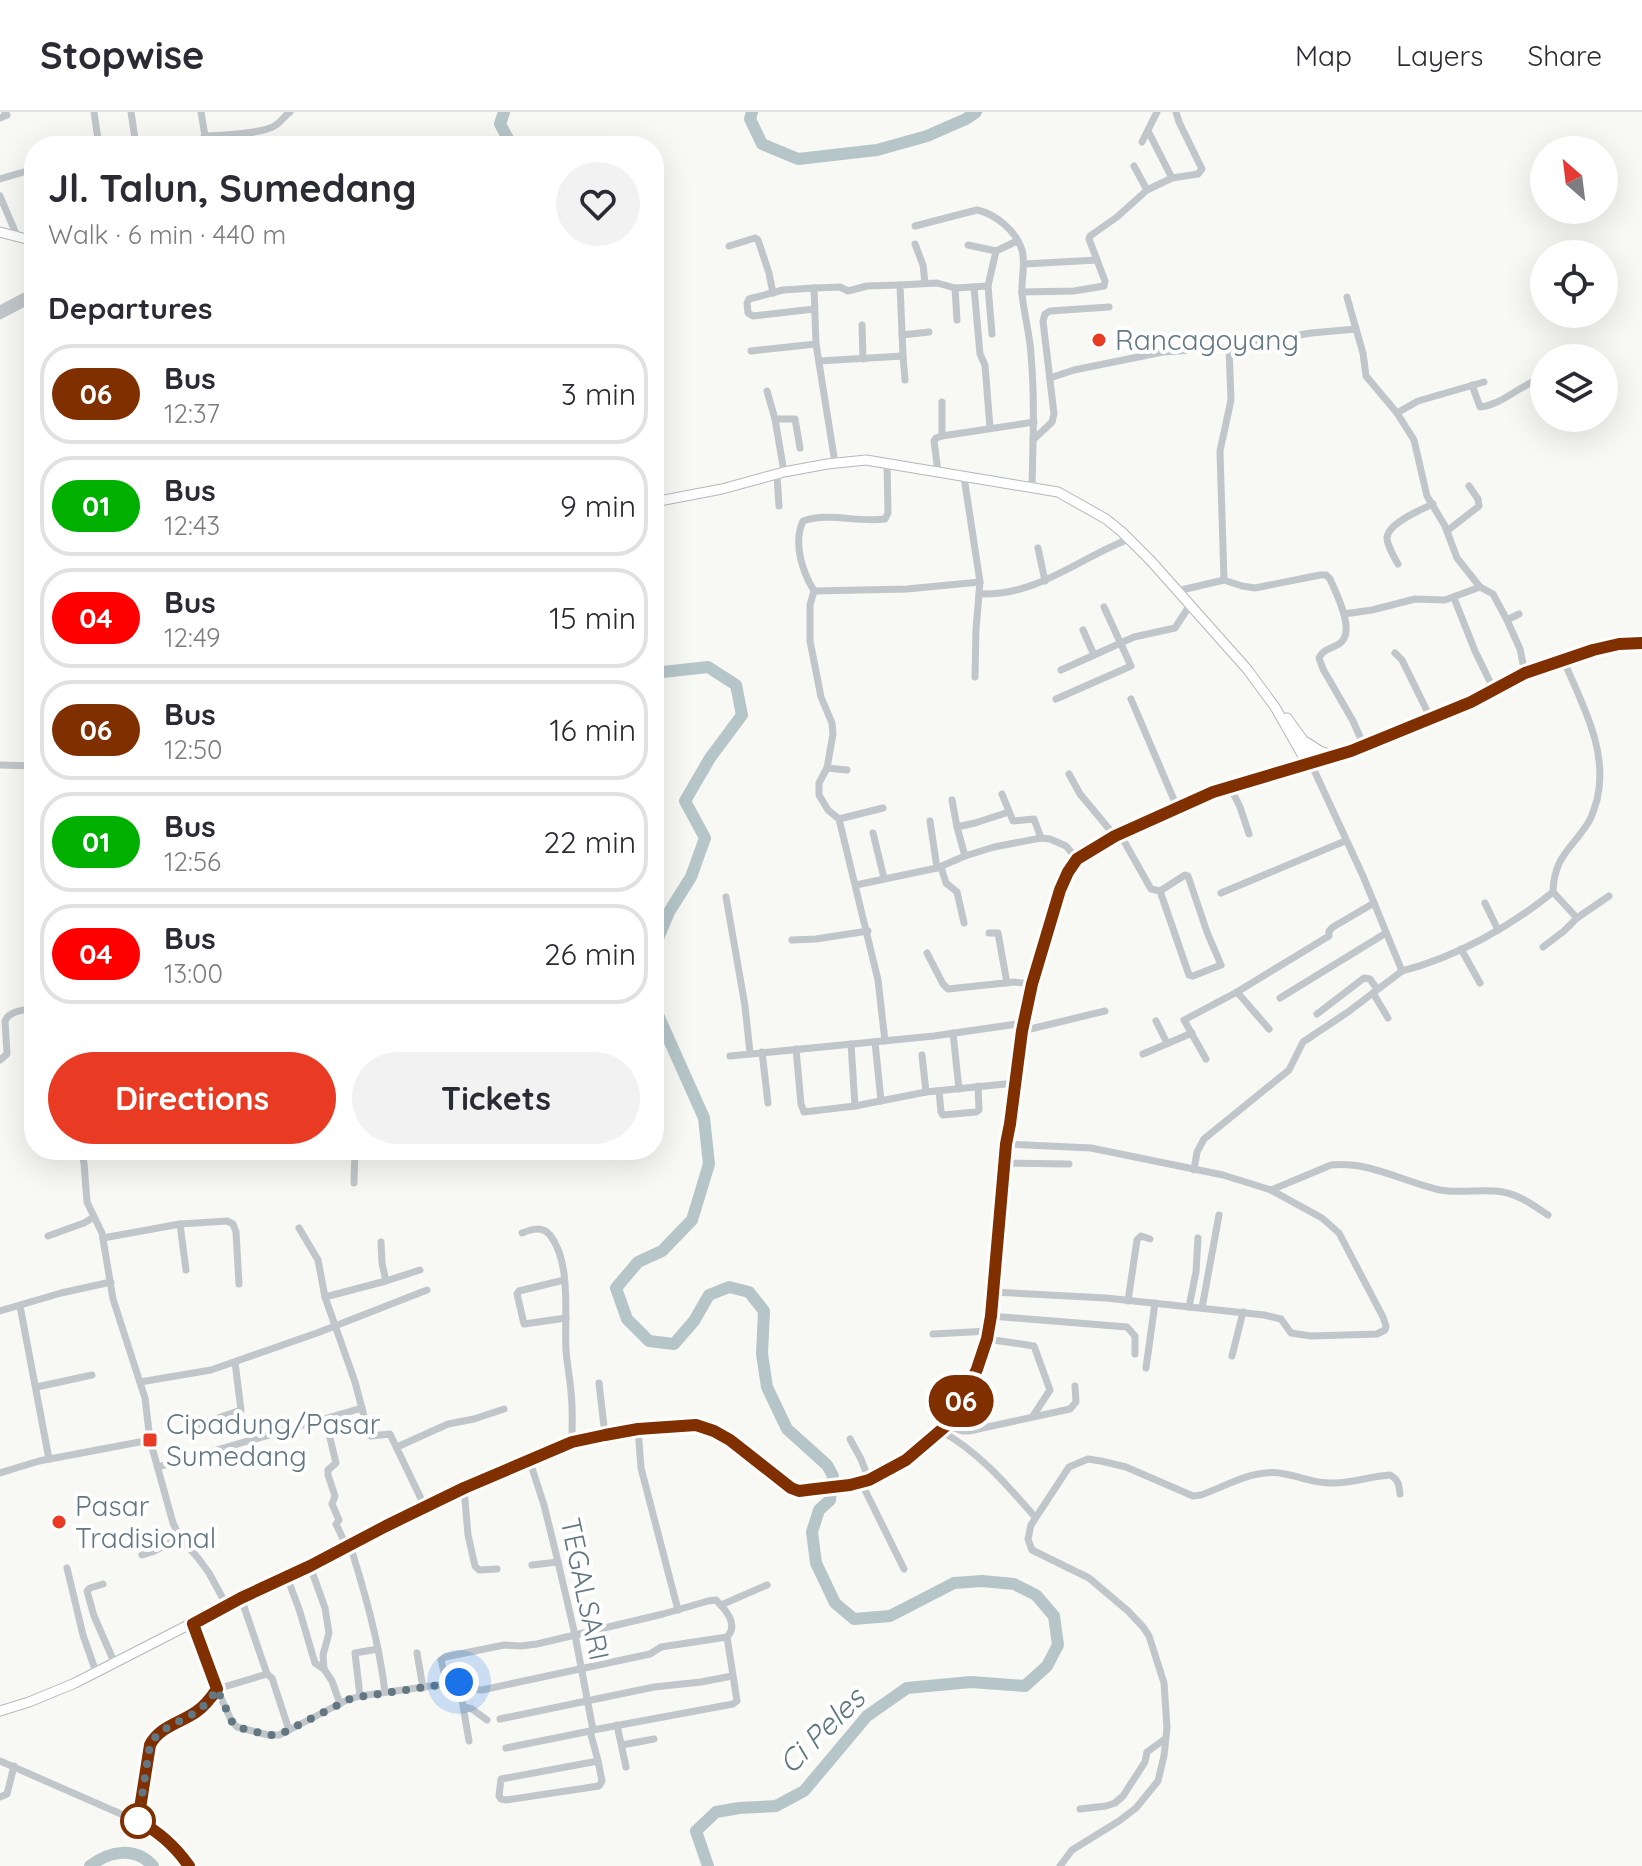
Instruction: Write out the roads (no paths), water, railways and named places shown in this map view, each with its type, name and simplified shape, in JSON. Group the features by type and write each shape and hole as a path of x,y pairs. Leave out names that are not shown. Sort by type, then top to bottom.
{"main road":[{"path":"0,232 24,238"},
{"path":"664,500 780,473 866,460 1032,486 1066,495 1106,519 1129,539 1190,605 1247,669 1299,741 1312,766"},
{"path":"0,1711 29,1702 115,1664 464,1488 572,1442 638,1429 696,1425 730,1440 799,1491 860,1482 906,1460 944,1428 966,1393 988,1335 1006,1144 1023,1027 1032,984 1060,890 1077,859 1118,835 1213,792 1336,757 1471,702 1525,673 1563,659 1619,644 1642,643"},
{"path":"1299,741 1336,757"},
{"path":"1287,771 1296,761 1299,741"}],"street":[{"path":"0,118 7,115 5,112"},
{"path":"94,112 98,136"},
{"path":"131,112 135,136"},
{"path":"203,113 205,136 267,130 290,112"},
{"path":"1142,142 1157,112"},
{"path":"1022,292 1102,288 1105,284 1090,236 1147,190 1172,178 1202,172 1176,112"},
{"path":"1148,131 1172,178"},
{"path":"1134,166 1147,190"},
{"path":"0,179 24,172"},
{"path":"0,196 17,236"},
{"path":"915,226 977,210 996,218 1022,249 1022,292 1031,352 1034,403 1032,486"},
{"path":"729,246 755,238 758,240 773,293"},
{"path":"968,245 996,251 1017,241"},
{"path":"915,244 923,265 925,283"},
{"path":"992,334 988,286 996,251"},
{"path":"1024,264 1097,260"},
{"path":"814,309 758,316 748,313 747,303 748,300 773,293 814,288 840,287 848,291 867,286 925,283 955,288 988,286"},
{"path":"900,285 905,380"},
{"path":"974,287 990,428"},
{"path":"814,288 816,344 835,463"},
{"path":"955,288 957,320"},
{"path":"0,309 24,296"},
{"path":"1347,297 1363,353 1366,376 1397,413 1414,440 1427,496 1447,531 1457,558 1480,587 1493,594 1520,649 1525,673"},
{"path":"0,316 24,303"},
{"path":"1033,440 1054,419 1043,321 1045,314 1050,311 1109,307"},
{"path":"862,325 863,359"},
{"path":"1050,378 1074,370 1163,352 1229,347 1356,329"},
{"path":"902,335 929,332"},
{"path":"751,351 816,344"},
{"path":"1224,580 1220,451 1231,400 1229,347"},
{"path":"819,361 903,356"},
{"path":"1397,413 1418,401 1484,382"},
{"path":"1472,385 1480,407 1497,403 1530,383"},
{"path":"767,391 775,419 780,473 779,506"},
{"path":"942,402 942,436"},
{"path":"775,419 795,419 800,448"},
{"path":"938,472 936,438 1034,422"},
{"path":"885,1041 868,931 839,819 828,810 819,795 819,783 827,768 832,727 811,653 810,605 814,591 800,560 803,521 816,517 885,519 888,513 887,463"},
{"path":"964,477 980,582 975,677"},
{"path":"1447,531 1479,506 1469,486"},
{"path":"1398,564 1388,541 1389,531 1433,504"},
{"path":"979,594 1012,592 1045,581 1129,539"},
{"path":"1038,548 1045,581"},
{"path":"1177,591 1224,580 1255,588 1326,575 1344,614 1347,631 1346,639 1323,651 1319,658 1364,746"},
{"path":"814,591 907,589 980,582"},
{"path":"1344,614 1415,599 1445,600 1480,587"},
{"path":"1454,598 1494,690"},
{"path":"1061,670 1134,637 1175,628 1190,605"},
{"path":"1056,699 1131,666 1104,607"},
{"path":"1507,620 1519,614"},
{"path":"1083,630 1094,655"},
{"path":"1395,653 1402,660 1431,719"},
{"path":"1563,659 1595,737 1601,775 1592,818 1554,873 1553,892 1577,918"},
{"path":"1131,699 1177,807"},
{"path":"0,765 24,766"},
{"path":"1312,766 1402,971"},
{"path":"827,768 847,770"},
{"path":"1069,774 1080,794 1118,835 1151,889 1160,891 1188,876 1221,965 1189,975 1160,891"},
{"path":"1230,787 1249,834"},
{"path":"1002,794 1013,821 1034,819 1041,838"},
{"path":"952,800 965,856"},
{"path":"839,819 883,808"},
{"path":"957,827 1009,812"},
{"path":"930,821 939,868 946,883 957,892 964,923"},
{"path":"873,833 884,878"},
{"path":"856,885 939,868 994,847 1041,838 1066,846 1077,859"},
{"path":"1221,893 1345,841"},
{"path":"1194,1170 1197,1152 1204,1139 1289,1070 1303,1042 1402,971 1461,949 1498,930 1529,912 1553,892"},
{"path":"1543,947 1609,896"},
{"path":"726,897 750,1053"},
{"path":"1206,1059 1184,1020 1329,936 1333,927 1374,903"},
{"path":"1485,903 1498,930"},
{"path":"792,940 868,931"},
{"path":"989,933 998,933 1007,983"},
{"path":"1280,998 1386,933"},
{"path":"1461,949 1480,983"},
{"path":"927,953 948,989 1014,982 1032,984"},
{"path":"1317,1014 1364,978 1370,979 1388,1018"},
{"path":"1237,992 1269,1029"},
{"path":"0,1060 7,1054 5,1021 11,1014 24,1011"},
{"path":"730,1056 1023,1027 1105,1011"},
{"path":"1156,1021 1167,1043"},
{"path":"953,1033 959,1089"},
{"path":"1143,1054 1192,1033"},
{"path":"875,1042 881,1101"},
{"path":"851,1044 855,1106"},
{"path":"796,1049 802,1110 855,1106 926,1092 1015,1083"},
{"path":"762,1052 768,1103"},
{"path":"922,1055 926,1092"},
{"path":"939,1091 943,1115 976,1112 979,1110 978,1086"},
{"path":"993,1292 1243,1312 1281,1319 1291,1333 1311,1336 1377,1334 1386,1326 1342,1237 1322,1218 1271,1190 1223,1175 1091,1148 1006,1144"},
{"path":"83,1160 87,1202 101,1228 113,1299 145,1398 150,1440 173,1523 186,1547 209,1573 227,1606"},
{"path":"354,1183 355,1160"},
{"path":"1004,1163 1069,1164"},
{"path":"1271,1190 1331,1165 1341,1164 1381,1171 1445,1191 1503,1192 1517,1196 1548,1215"},
{"path":"1202,1308 1219,1215"},
{"path":"48,1236 94,1217"},
{"path":"103,1238 180,1224 227,1221 233,1224 236,1232 239,1284"},
{"path":"180,1224 186,1270"},
{"path":"299,1228 318,1260 325,1297 355,1382 369,1435 390,1434 425,1507"},
{"path":"522,1233 535,1228 550,1235 560,1258 572,1395 572,1442"},
{"path":"1128,1301 1137,1240 1141,1236 1150,1239"},
{"path":"1189,1307 1196,1272 1198,1238"},
{"path":"381,1242 386,1281"},
{"path":"325,1297 420,1270"},
{"path":"564,1280 517,1294 524,1324 566,1318"},
{"path":"0,1311 111,1282"},
{"path":"140,1382 211,1370 427,1290"},
{"path":"1146,1368 1155,1303"},
{"path":"20,1306 49,1459"},
{"path":"1232,1356 1243,1312"},
{"path":"991,1316 1127,1327 1135,1336 1135,1354"},
{"path":"933,1334 988,1335 1034,1346 1050,1390 1032,1416"},
{"path":"183,1430 241,1410 235,1362"},
{"path":"37,1387 92,1375"},
{"path":"599,1383 605,1435"},
{"path":"944,1428 969,1431 1070,1409 1076,1402 1075,1386"},
{"path":"158,1467 362,1408"},
{"path":"397,1447 448,1424 504,1409"},
{"path":"944,1428 989,1467 1035,1517"},
{"path":"638,1429 641,1468 678,1610"},
{"path":"330,1438 336,1463 328,1470 328,1475 334,1492 332,1504 339,1519 336,1524 349,1546 368,1603 385,1692"},
{"path":"850,1439 861,1459 860,1482 904,1569"},
{"path":"0,1473 49,1459 150,1440"},
{"name":"TEGALSARI","path":"529,1459 544,1505 575,1635 598,1761"},
{"path":"1060,1866 1072,1850 1119,1821 1150,1793 1158,1781 1167,1728 1164,1683 1149,1636 1128,1611 1089,1578 1032,1550 1028,1539 1035,1517 1069,1467 1093,1459 1126,1467 1193,1496 1250,1476 1269,1473 1283,1473 1315,1483 1390,1475 1399,1483 1400,1494"},
{"path":"464,1488 468,1535 475,1566 479,1570 497,1569"},
{"path":"142,1555 180,1538"},
{"path":"532,1565 558,1562"},
{"path":"310,1566 325,1608 329,1633 323,1655 324,1669"},
{"path":"67,1568 83,1635 96,1672"},
{"path":"287,1577 315,1663 324,1669 332,1681 340,1704"},
{"path":"103,1584 87,1591 94,1616 115,1664"},
{"path":"721,1605 767,1585"},
{"path":"241,1598 289,1730"},
{"path":"193,1624 231,1720 237,1727 268,1735 279,1735 360,1696 423,1688 447,1684 459,1682 482,1690 650,1654 661,1647 727,1637 733,1627 721,1605 716,1600 708,1601 537,1644 504,1645 442,1658 447,1684"},
{"path":"506,1748 733,1704 737,1701 727,1637"},
{"path":"360,1696 355,1653 378,1649"},
{"path":"417,1653 423,1688"},
{"path":"138,1821 150,1745 154,1737 198,1710 217,1689 267,1674"},
{"path":"500,1719 654,1687 732,1676"},
{"path":"459,1682 469,1741"},
{"path":"464,1707 487,1720"},
{"path":"617,1725 626,1767"},
{"path":"622,1745 654,1739"},
{"path":"1080,1809 1115,1803 1145,1762 1147,1752 1165,1739"},
{"path":"0,1761 153,1828 177,1849 189,1866"},
{"path":"598,1761 602,1781 599,1786 506,1800 499,1796 501,1779 598,1761"},
{"path":"0,1797 7,1794 14,1766"}],"waterway":[{"name":"Ci Peles","path":"504,112 500,124 507,136"},
{"name":"Ci Peles","path":"752,112 750,119 762,144 798,159 877,150 927,136 976,112"},
{"name":"Ci Peles","path":"664,672 708,667 736,685 742,715 710,758 685,801 705,838 691,877 664,924"},
{"name":"Ci Peles","path":"664,1028 704,1118 709,1164 692,1220 662,1251 638,1262 616,1288 627,1319 649,1341 674,1344 694,1321 709,1295 729,1287 749,1292 764,1311 762,1354 767,1387 787,1429 827,1465 833,1476 830,1500 819,1510 812,1532 816,1563 835,1603 854,1619 890,1616 954,1583 982,1581 1014,1584 1036,1595 1054,1616 1058,1645 1047,1666 1025,1686 971,1682 907,1688 867,1716 804,1791 776,1806 716,1812 696,1831 708,1866"},
{"name":"Ci Peles","path":"90,1866 105,1857 122,1853 138,1855 153,1866"}],"place":[{"name":"Rancagoyang","path":"1099,340"},
{"name":"Cipadung/Pasar Sumedang","path":"150,1440"},
{"name":"Pasar Tradisional","path":"59,1522"}]}
